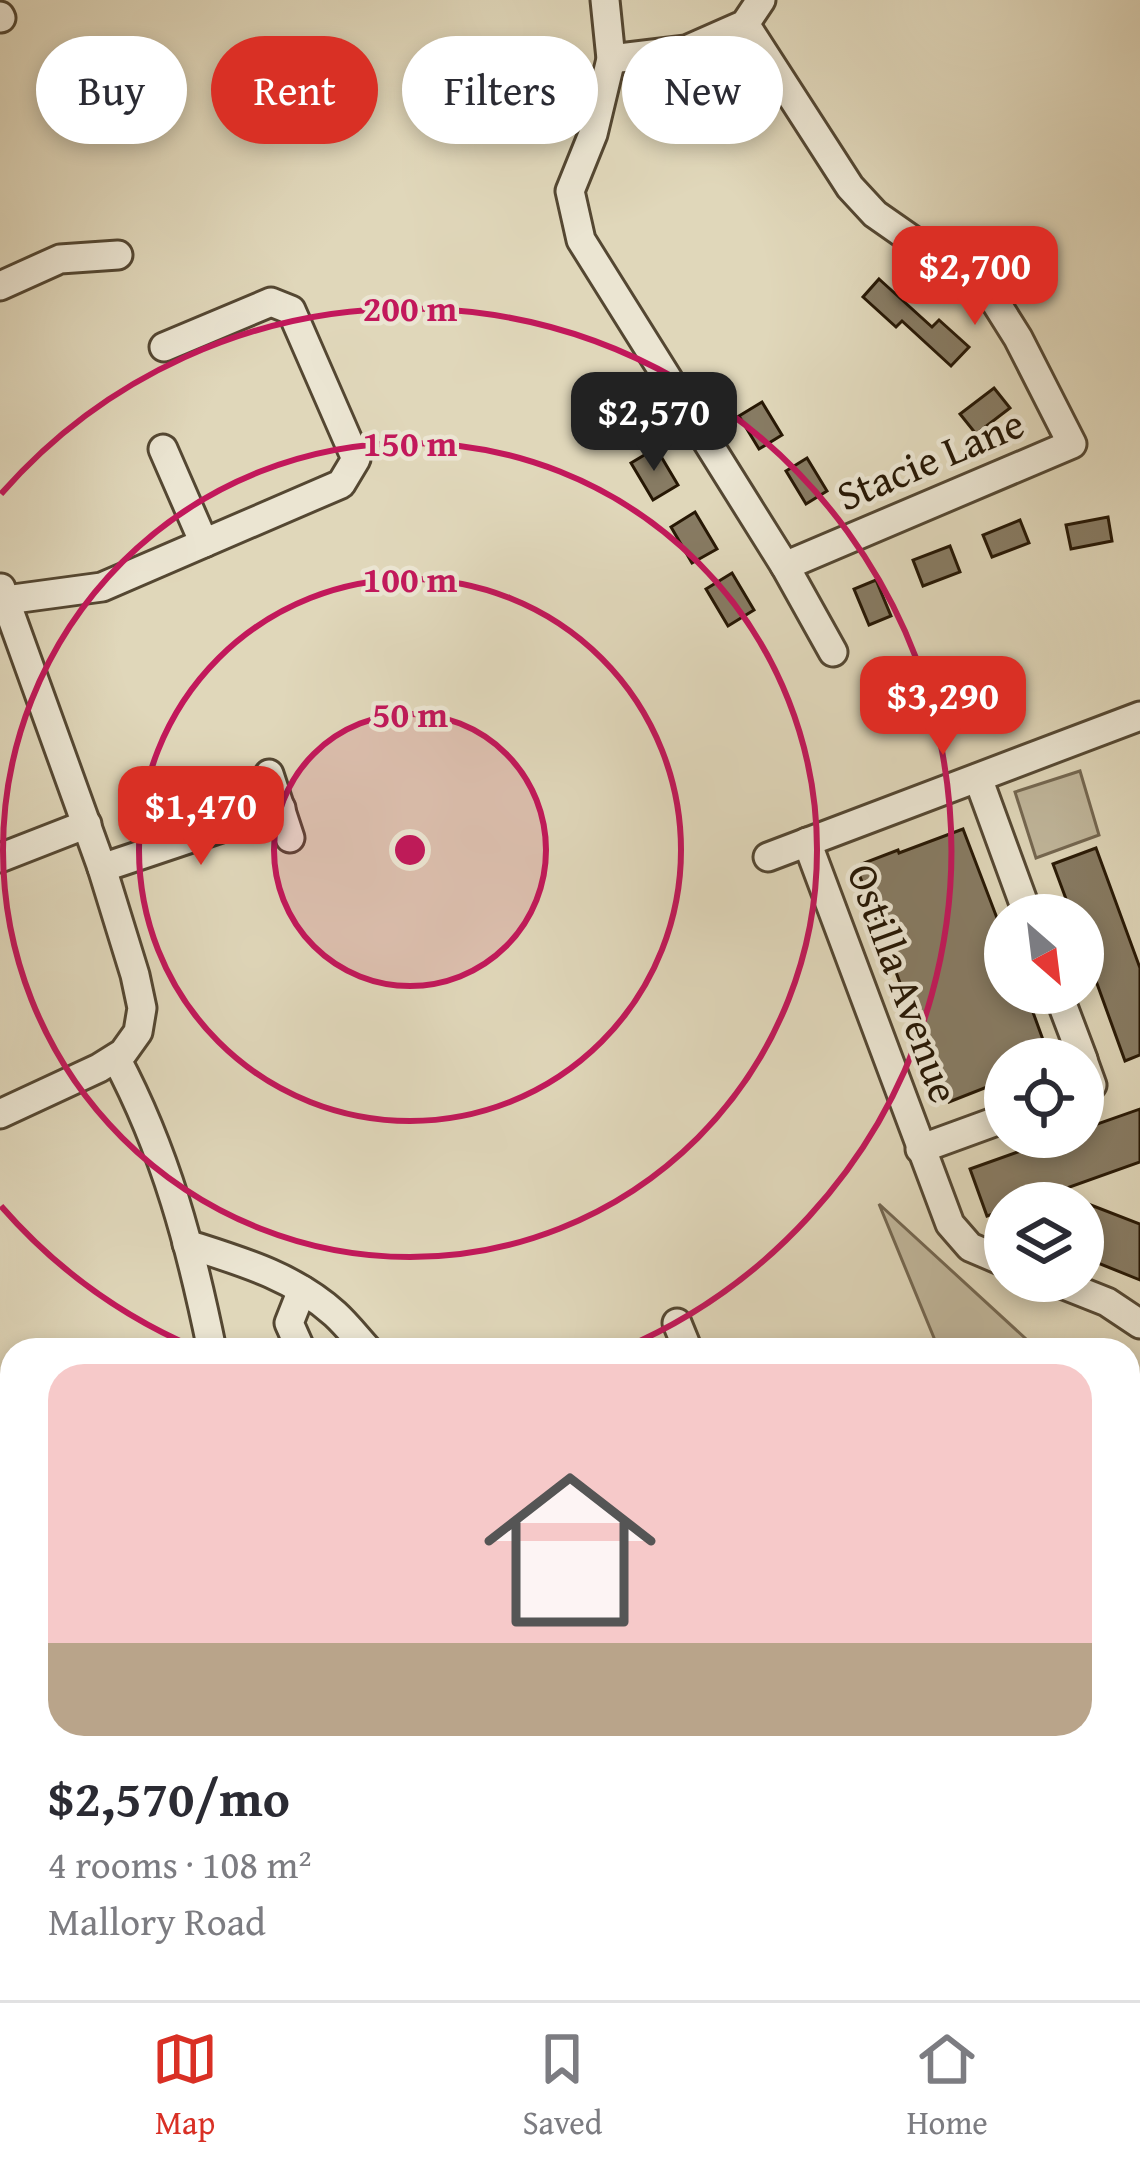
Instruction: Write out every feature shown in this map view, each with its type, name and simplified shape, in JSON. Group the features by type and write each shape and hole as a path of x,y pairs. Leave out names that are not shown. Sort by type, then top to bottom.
{"street":[{"path":"605,0 611,59 593,134 570,191 581,240 785,566 833,652"},
{"path":"611,59 686,50 753,12"},
{"name":"Stacie Lane","path":"753,12 850,188 875,214 991,296 1072,444 785,566"},
{"path":"0,286 60,260 118,255"},
{"path":"0,1114 116,1058 134,1040 142,1008 102,868 3,592 102,586 341,484 356,460 291,310 271,302 164,347"},
{"path":"163,448 204,543"},
{"path":"768,857 1140,716"},
{"path":"269,774 290,838"},
{"path":"978,778 1020,894"},
{"path":"102,868 280,808"},
{"path":"0,858 87,824"},
{"name":"Ostilla Avenue","path":"807,842 950,1224 970,1247 984,1253"},
{"path":"116,1058 160,1150 209,1338"},
{"path":"920,1149 984,1126"},
{"path":"188,1244 264,1268 335,1314 357,1338"},
{"path":"296,1338 289,1323 302,1290"},
{"path":"1104,1300 1140,1324"},
{"path":"677,1323 683,1338"}],"shaded area":[{"path":"1080,771 1099,835 1036,858 1015,792"},
{"path":"879,1204 984,1302 1025,1338 934,1338"}],"building":[{"path":"879,279 932,327 939,320 969,347 951,366 902,321 896,327 863,297"},
{"path":"994,388 1010,408 976,434 960,414"},
{"path":"620,392 640,425 617,438 598,406"},
{"path":"762,402 782,435 759,449 739,416"},
{"path":"656,448 678,485 653,500 631,463"},
{"path":"807,458 827,491 806,504 786,471"},
{"path":"695,512 717,549 692,563 671,527"},
{"path":"1108,517 1112,541 1071,549 1066,525"},
{"path":"1020,520 1029,543 992,557 983,535"},
{"path":"950,546 960,572 923,586 913,560"},
{"path":"732,573 754,610 728,626 706,589"},
{"path":"876,580 891,616 869,625 854,589"},
{"path":"963,829 988,894 984,894 984,1014 1034,1014 1042,1038 984,1038 984,1088 949,1102 856,866"},
{"path":"1096,848 1140,968 1140,1055 1125,1061 1104,1003 1104,894 1064,894 1053,864"},
{"path":"1140,1109 1140,1162 1084,1182 984,1182 984,1208 970,1169 1001,1158 1104,1158 1104,1122"},
{"path":"1104,1210 1140,1224 1140,1280 1104,1265"}]}
